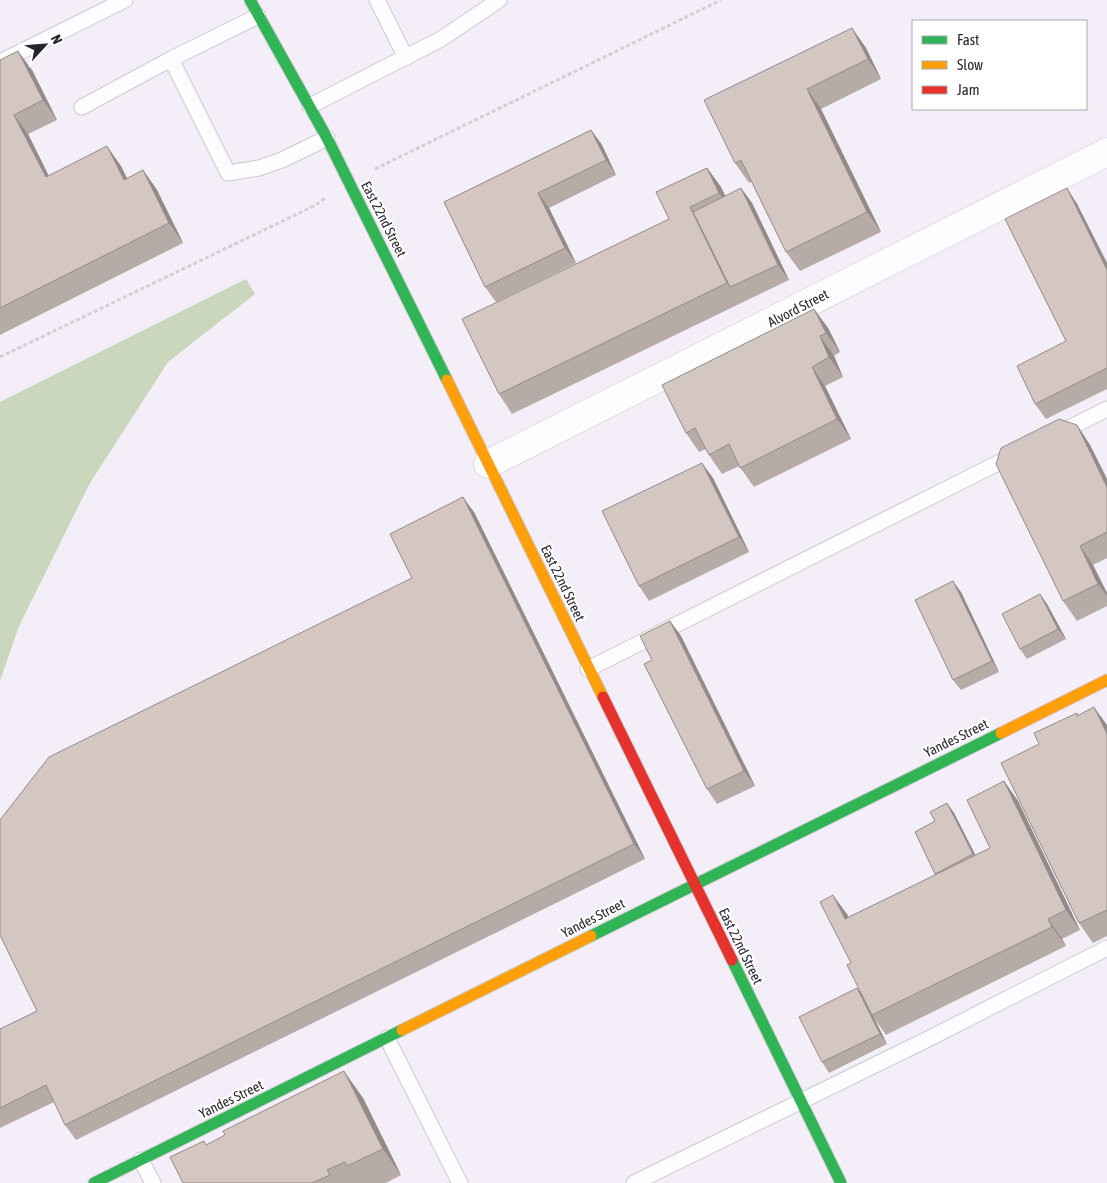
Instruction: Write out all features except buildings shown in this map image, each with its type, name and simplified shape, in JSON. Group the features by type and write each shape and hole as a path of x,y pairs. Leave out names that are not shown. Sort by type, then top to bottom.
{"main road":[{"name":"East 22nd Street","path":"250,0 327,138 841,1183"},
{"name":"Yandes Street","path":"94,1183 1107,680"}],"street":[{"name":"Alvord Street","path":"488,464 1107,152"}],"lane":[{"path":"0,62 125,0"},
{"path":"377,0 406,58"},
{"path":"310,106 441,39 499,0"},
{"path":"82,107 171,59 258,16"},
{"path":"171,59 228,173 259,168 282,160 327,138"},
{"path":"1045,440 1107,409"},
{"path":"588,669 1027,449"},
{"path":"634,1183 926,1040 1107,948"},
{"path":"387,1038 460,1183"},
{"path":"141,1160 153,1183"}],"path":[{"path":"369,172 721,0"},
{"path":"0,357 316,205"}],"green space":[{"path":"246,279 255,294 168,362 90,483 19,626 0,681 0,402"}],"traffic: fast":[{"path":"250,0 327,138 447,380"},
{"path":"591,936 1001,733"},
{"path":"732,960 841,1183"},
{"path":"94,1183 402,1030"}],"traffic: slow":[{"path":"447,380 603,697"},
{"path":"1001,733 1107,680"},
{"path":"402,1030 591,936"}],"traffic: jam":[{"path":"603,697 732,960"}]}
